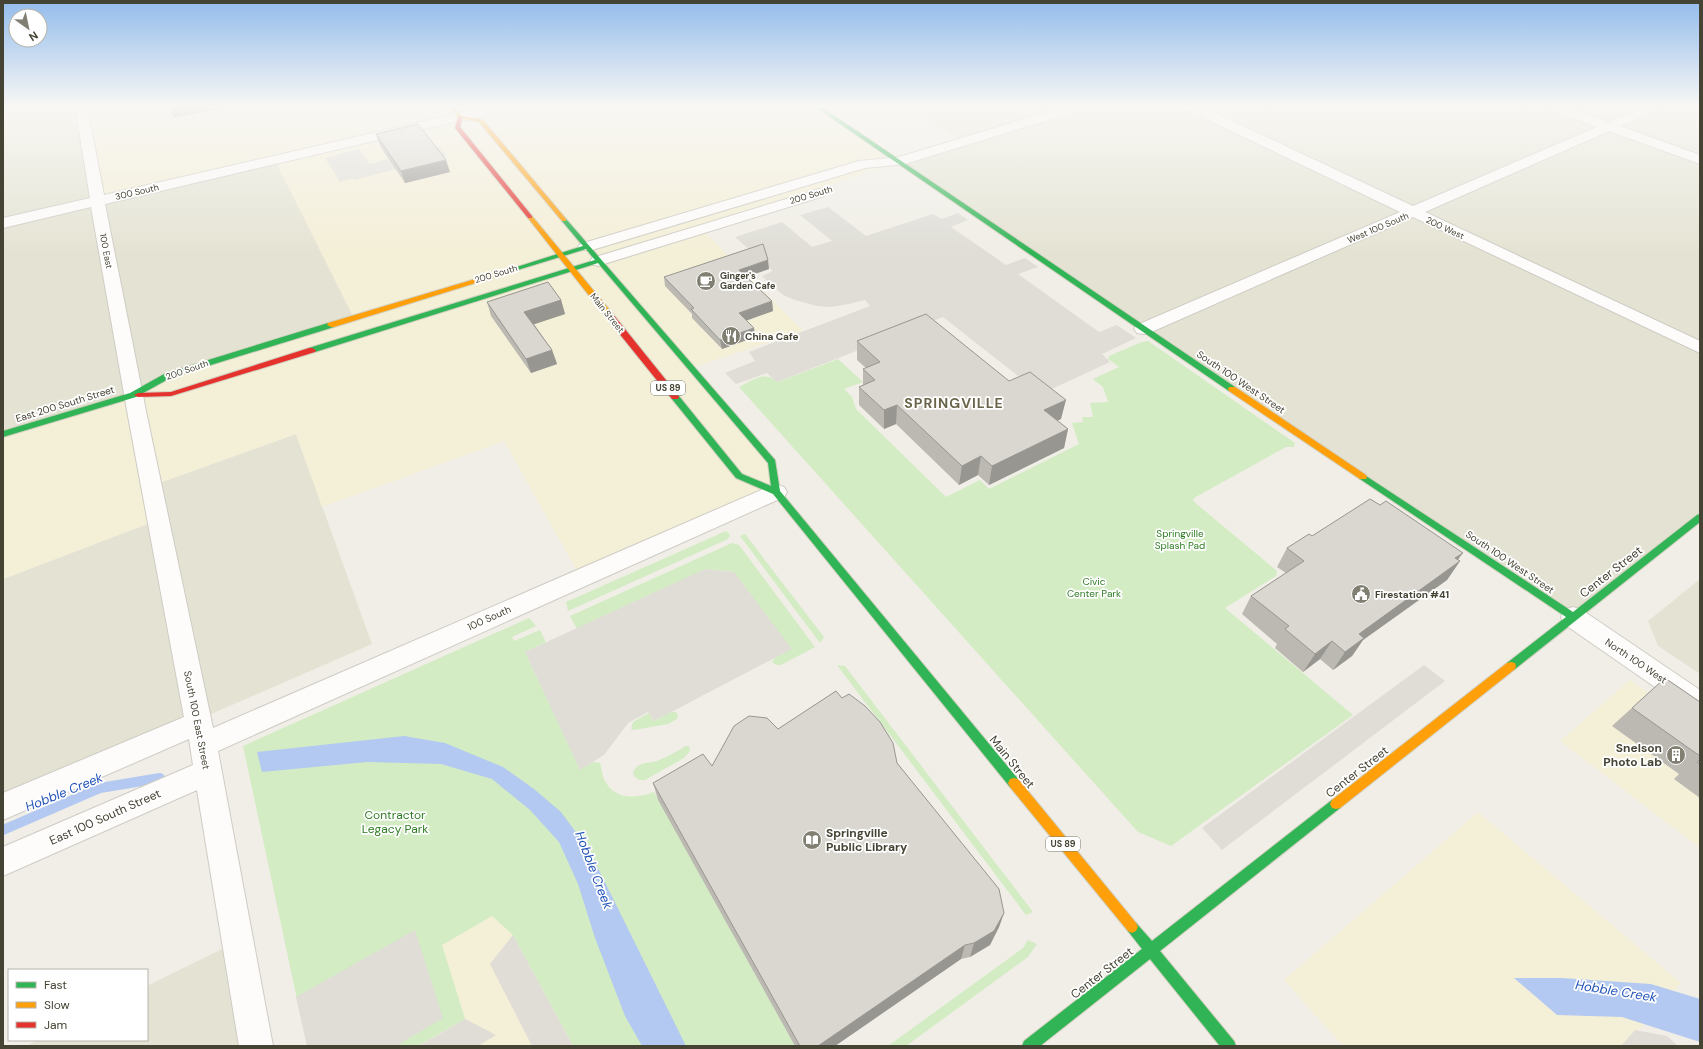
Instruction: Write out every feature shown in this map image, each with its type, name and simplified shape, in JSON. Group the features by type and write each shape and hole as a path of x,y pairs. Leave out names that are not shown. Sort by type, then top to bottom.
{"street":[{"name":"100 East","path":"89,155 96,201 133,395"},
{"name":"300 South","path":"3,223 280,155"},
{"name":"Main Street","path":"479,155 739,476 776,492 1229,1046"},
{"name":"US 89","path":"509,155 586,247 772,462 776,492"},
{"name":"South 100 West Street","path":"891,155 1143,329 1573,617"},
{"path":"866,178 882,174 900,161 920,155"},
{"name":"200 West","path":"1293,155 1700,348"},
{"name":"West 100 South","path":"1143,329 1543,155"},
{"path":"1686,155 1700,160"},
{"name":"200 South","path":"133,395 169,375 559,255 864,164 900,161"},
{"name":"200 South","path":"133,395 171,394 598,260 836,188"},
{"name":"East 200 South Street","path":"3,434 133,395"},
{"name":"South 100 East Street","path":"133,395 208,772 256,1046"},
{"name":"100 South","path":"200,734 776,492"},
{"name":"Center Street","path":"1028,1046 1700,517"},
{"name":"North 100 West","path":"1573,617 1700,704"},
{"path":"3,806 200,734"},
{"name":"East 100 South Street","path":"3,862 208,772"}],"shaded area":[{"path":"3,155 89,155 96,201 275,160 354,318 133,395 3,434"},
{"path":"89,155 891,155 900,161 702,229 803,331 691,368 772,462 776,492 581,578 504,441 322,507 296,434 151,486 158,520 3,579 3,434 133,395 169,375 354,318 275,160 96,201"},
{"path":"337,155 363,155 369,164 404,155 447,156 354,180 353,178 340,182 325,158"},
{"path":"919,155 1700,155 1700,517 1573,617 900,161"},
{"path":"828,207 866,236 933,214 942,219 958,213 968,220 951,227 1006,265 1025,258 1038,267 1018,274 1099,332 1117,325 1136,338 1102,354 1110,362 1041,394 943,317 777,382 767,373 736,384 725,373 755,361 749,352 870,306 865,300 830,307 817,306 783,295 762,276 773,271 735,237 782,222 812,247 832,241 800,215"},
{"path":"296,434 372,644 3,805 3,579 158,520 151,486"},
{"path":"705,569 734,572 792,649 654,721 648,712 628,723 604,755 580,770 525,652"},
{"path":"1700,579 1700,674 1658,646 1648,621"},
{"path":"1424,665 1445,681 1222,850 1202,828"},
{"path":"1630,680 1700,728 1700,848 1560,741"},
{"path":"1478,812 1681,983 1624,1046 1343,1046 1284,980"},
{"path":"492,916 513,935 573,1046 419,1046 465,1019 442,945"},
{"path":"415,930 443,1018 396,1046 307,1046 296,997"},
{"path":"513,935 573,1046 532,1046 490,964"},
{"path":"238,941 257,1046 26,1046 36,1041 148,1041 148,986"},
{"path":"465,1019 496,1035 478,1046 419,1046"},
{"path":"1635,1030 1667,1036 1678,1046 1621,1046"}],"green space":[{"name":"Civic Center Park","path":"1148,341 1295,443 1294,447 1286,447 1194,498 1193,501 1277,571 1276,576 1225,608 1353,715 1171,846 1138,832 739,387 763,376 773,378 778,382 838,359 863,382 844,389 852,397 856,409 946,497 980,480 989,489 1079,444 1072,423 1083,422 1082,417 1093,417 1090,403 1108,402 1103,387 1093,379 1119,367 1108,359 1109,356 1142,342"},
{"path":"726,531 730,535 728,539 568,611 566,602"},
{"path":"745,534 824,637 820,643 740,536"},
{"path":"732,543 739,545 815,647 781,665 776,665 772,662 776,657 791,649 734,572 706,569 584,625 583,640 570,616"},
{"name":"Contractor Legacy Park","path":"529,618 536,626 512,637 514,641 540,630 546,642 525,652 580,769 593,762 600,763 605,781 614,792 620,795 633,797 654,792 795,1046 573,1046 513,935 492,916 442,945 465,1019 418,1046 307,1046 243,746"},
{"path":"837,665 845,666 1033,912 1026,915"},
{"path":"671,712 676,712 678,715 677,719 668,724 634,730 631,729 633,722 649,713 654,721"},
{"path":"686,746 689,746 690,751 684,758 645,780 639,780 634,776 633,772 635,768 641,764 657,761"},
{"path":"1028,940 1037,944 1028,957 906,1046 888,1046 1023,948"}],"water":[{"path":"404,736 445,743 503,767 534,789 561,812 589,850 686,1046 642,1046 625,1016 595,938 578,884 559,842 530,810 492,779 441,764 367,762 262,772 257,752"},
{"path":"1514,978 1561,978 1651,984 1700,999 1700,1042 1622,1017 1557,1015"}],"building":[{"path":"390,155 442,155 446,160 401,171"},
{"path":"763,244 768,260 739,270 772,301 739,313 754,328 720,340 691,309 694,308 664,277"},
{"path":"548,282 561,300 524,312 552,350 526,359 487,302"},
{"path":"926,314 1009,381 1030,372 1066,400 1044,410 1068,429 992,466 981,456 962,466 897,405 884,410 859,387 875,380 863,369 880,362 857,341"},
{"name":"Firestation #41","path":"1370,499 1380,505 1386,501 1463,553 1455,558 1460,561 1359,634 1364,638 1345,652 1332,641 1315,654 1285,629 1289,626 1251,596 1304,561 1287,548 1309,534 1312,536"},
{"path":"1665,678 1700,702 1700,756 1632,708"},
{"name":"Springville Public Library","path":"836,691 842,698 849,694 865,706 880,722 893,743 897,763 999,889 1004,913 994,931 974,943 965,945 818,1046 800,1046 653,783 703,754 712,766 734,726 749,716 767,718 778,729"}],"waterway":[{"name":"Hobble Creek","path":"3,830 100,788 160,778"}],"traffic: fast":[{"path":"889,155 1232,389"},
{"path":"564,220 772,462 776,492"},
{"path":"509,271 586,247"},
{"path":"312,350 598,261"},
{"path":"3,434 133,395 169,375 331,325"},
{"path":"675,397 739,476 776,492 1014,783"},
{"path":"1363,477 1573,617"},
{"path":"1511,666 1700,517"},
{"path":"1029,1046 1336,804"},
{"path":"1132,927 1229,1046"}],"traffic: slow":[{"path":"509,155 564,220"},
{"path":"530,217 609,315"},
{"path":"331,325 509,271"},
{"path":"1232,389 1363,477"},
{"path":"1336,804 1511,666"},
{"path":"1014,783 1132,927"}],"traffic: jam":[{"path":"480,155 530,217"},
{"path":"609,315 675,397"},
{"path":"138,395 171,394 312,350"}],"place":[{"name":"Ginger's Garden Cafe","path":"706,281"},
{"name":"China Cafe","path":"731,336"},
{"name":"Firestation #41","path":"1361,594"},
{"name":"Snelson Photo Lab","path":"1676,755"},
{"name":"Springville Public Library","path":"812,840"}],"district":[{"name":"SPRINGVILLE","path":"954,403"}],"park label":[{"name":"Springville Splash Pad","path":"1180,538"}]}
